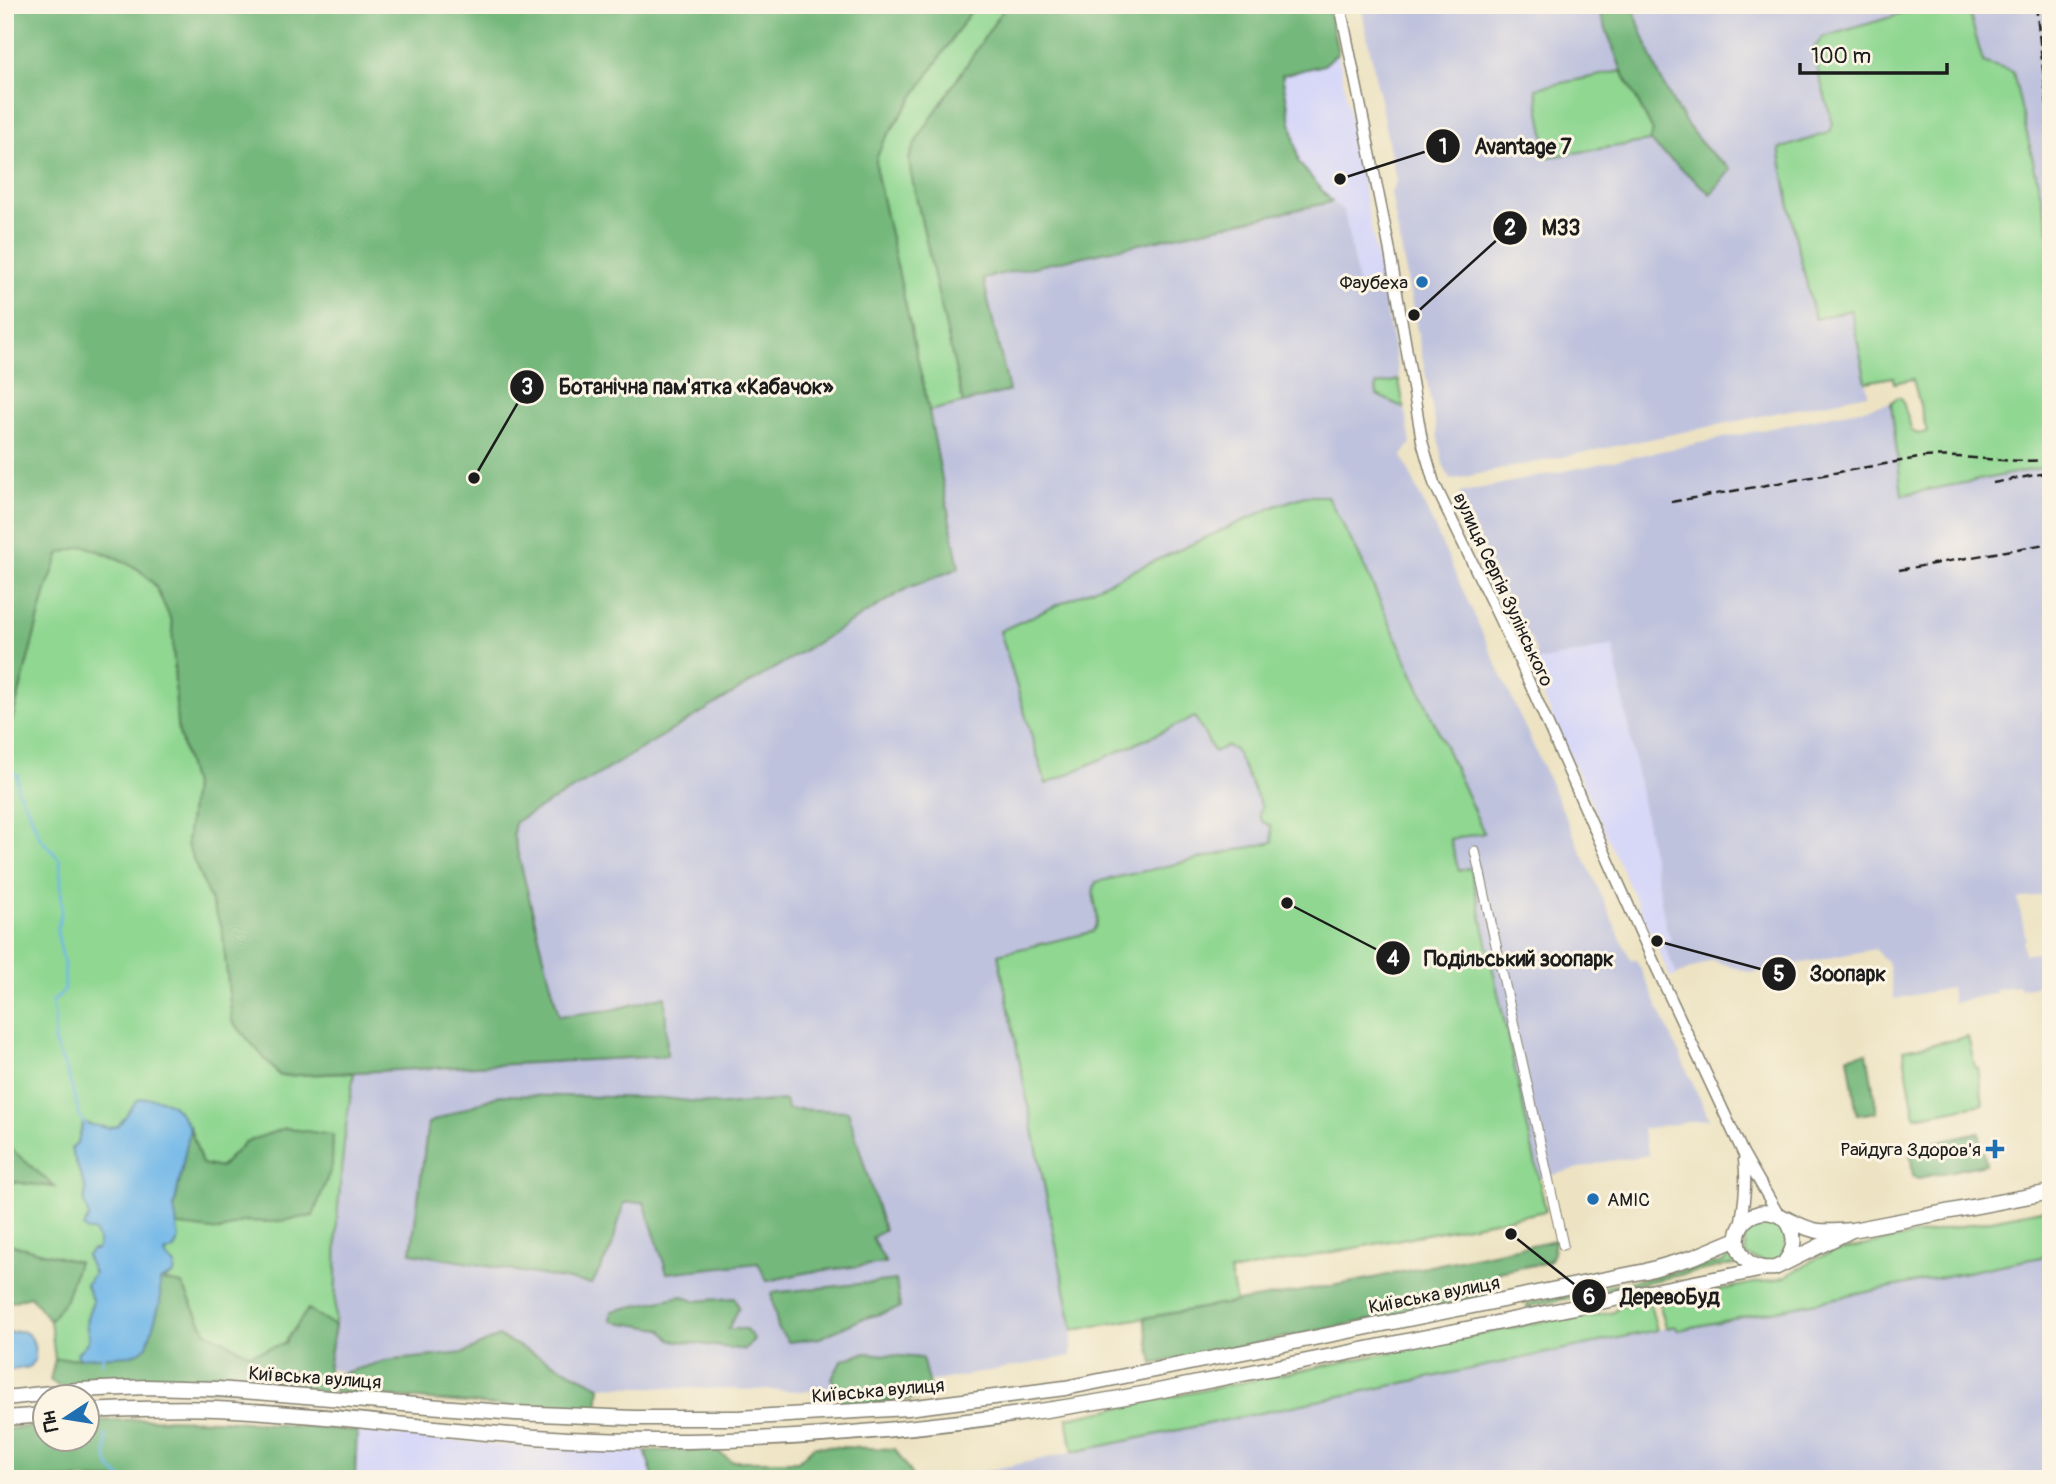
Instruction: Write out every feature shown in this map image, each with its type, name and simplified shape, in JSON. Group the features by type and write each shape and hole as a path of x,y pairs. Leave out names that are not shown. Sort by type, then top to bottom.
{"main road":[{"path":"1852,1230 1775,1268 1753,1266 1744,1259 1739,1250 1738,1234 1746,1220 1756,1214 1767,1212 1819,1231 1852,1230 2051,1192"},
{"path":"1782,1217 1793,1230 1795,1242 1785,1262"},
{"name":"Київська вулиця","path":"102,1390 147,1387 218,1389 569,1417 738,1418 872,1411 1065,1388 1664,1267 1694,1258 1738,1234"},
{"name":"Київська вулиця","path":"102,1410 217,1409 569,1439 738,1439 874,1432 1070,1407 1764,1269"},
{"path":"1517,1297 1521,1318"},
{"name":"Київська вулиця","path":"5,1398 32,1396"},
{"path":"872,1411 874,1432"},
{"path":"5,1418 32,1416"},
{"path":"738,1418 738,1439"}],"street":[{"name":"вулиця Сергія Зулінського","path":"1340,5 1387,238 1422,441 1434,483 1516,653 1651,956 1744,1153 1782,1217"},
{"path":"1475,850 1563,1245"},
{"path":"1738,1234 1746,1196 1744,1153"}],"shaded area":[{"path":"1361,5 2045,5 2045,36 2051,88 2051,408 1927,432 1913,379 1894,383 1893,377 1866,382 1868,394 1450,480 1443,464 1398,232 1391,193 1396,181"},
{"path":"1338,53 1382,285 1359,289 1344,211 1332,202 1299,163 1282,75 1324,65"},
{"path":"1332,202 1344,211 1359,289 1382,285 1411,443 1402,456 1631,961 1636,959 1709,1119 1642,1129 1649,1155 1604,1162 1540,1178 1471,870 1468,868 1459,871 1450,839 1484,832 1359,555 1000,631 1046,784 1195,717 1214,752 1227,745 1235,750 1262,807 1259,813 1262,821 1271,826 1273,843 1096,882 1097,925 1092,932 998,955 1073,1330 1071,1356 941,1380 842,1392 600,1386 498,1336 464,1353 385,1361 347,1373 328,1368 335,1326 337,1219 345,1132 354,1073 470,1065 664,996 612,1010 559,1016 513,833 515,822 908,588 959,568 929,411 1009,391 983,278"},
{"path":"1891,403 1903,495 2051,466 2051,893 2018,899 2026,940 2023,941 2024,954 2051,949 2051,983 2020,989 2019,986 1995,989 1995,993 1953,1003 1950,988 1894,999 1889,965 1875,949 1751,973 1712,960 1677,975 1663,943 1671,939 1666,928 1613,646 1533,662 1536,652 1530,637 1521,634 1459,493"},
{"path":"1613,646 1666,928 1671,939 1663,943 1677,975 1671,978 1528,663"},
{"path":"2051,1255 2051,1479 946,1479 1657,1330 1677,1326 1678,1330"},
{"path":"357,1431 497,1445 645,1451 654,1479 355,1479"}],"green space":[{"path":"5,5 975,5 882,144 876,160 959,568 908,588 515,822 513,834 559,1016 612,1010 665,996 667,1056 280,1076 232,1021 222,928 187,844 193,785 177,725 172,622 155,585 138,569 119,559 85,546 60,553 46,590 12,721 5,738"},
{"path":"975,5 1006,5 915,143 909,159 963,403 929,411 877,175 876,160 882,144"},
{"path":"1006,5 1328,5 1338,53 1324,65 1282,75 1299,163 1332,202 983,278 1009,391 963,403 909,159 915,143"},
{"path":"1597,5 1632,5 1654,62 1681,116 1706,148 1731,169 1711,194 1649,141 1653,131 1622,71"},
{"path":"1932,5 1967,5 1983,62 2013,72 2051,240 2051,466 1902,495 1891,403 1897,397 1902,399 1912,431 1918,434 1927,432 1913,379 1894,383 1893,377 1866,382 1851,310 1815,319 1795,235 1779,149 1828,133 1833,125 1814,57 1815,47 1823,37"},
{"path":"1622,71 1653,131 1649,141 1548,157 1536,88"},
{"path":"1399,380 1404,408 1377,395 1376,385"},
{"path":"1305,496 1327,496 1359,555 1484,833 1450,839 1459,871 1468,868 1471,870 1546,1211 1230,1272 1236,1302 1073,1330 998,954 1092,932 1097,919 1094,895 1096,882 1273,842 1271,826 1262,821 1259,813 1262,807 1235,750 1227,746 1214,752 1195,717 1046,784 1000,631 1278,505"},
{"path":"85,546 138,569 155,585 172,622 177,725 193,785 187,844 222,928 232,1021 280,1076 354,1073 345,1132 337,1219 335,1326 308,1309 284,1344 250,1354 206,1332 182,1285 159,1284 79,1358 55,1359 50,1321 66,1299 78,1262 5,1243 5,1181 54,1187 10,1149 5,1148 5,738 12,721 46,590 60,553","holes":["191,1130 202,1164 220,1168 245,1142 273,1222 243,1221 220,1231"]},
{"path":"1968,1037 1975,1067 1978,1068 1983,1104 1915,1117 1903,1050"},
{"path":"1867,1053 1877,1112 1857,1115 1848,1056"},
{"path":"500,1095 664,1098 723,1105 785,1100 787,1109 848,1111 884,1230 872,1238 886,1263 810,1272 767,1281 758,1263 667,1273 644,1202 624,1203 611,1249 592,1284 411,1253 428,1123"},
{"path":"190,1128 202,1164 220,1168 245,1142 285,1128 333,1135 332,1166 313,1216 273,1222 243,1221 220,1231 171,1225"},
{"path":"1979,1132 1986,1164 1918,1178 1913,1175 1910,1152 1913,1147"},
{"path":"5,1148 10,1148 55,1187 5,1181"},
{"path":"2051,1208 2051,1255 1678,1330 1676,1326 1666,1328 1659,1302 1778,1279 1832,1252"},
{"path":"1763,1223 1778,1228 1785,1238 1783,1251 1774,1264 1746,1256 1747,1230"},
{"path":"1555,1240 1549,1262 1499,1272 1485,1297 1153,1364 1144,1318 1354,1282"},
{"path":"5,1243 78,1262 66,1299 50,1321 30,1296 5,1304"},
{"path":"1732,1253 1739,1265 1723,1266 1527,1307 1528,1303 1723,1262"},
{"path":"160,1280 182,1284 206,1332 250,1354 284,1344 308,1309 335,1326 328,1368 328,1392 102,1387 102,1382 50,1380 55,1359 79,1358 159,1284"},
{"path":"896,1280 900,1308 859,1320 820,1338 789,1342 778,1328 771,1293"},
{"path":"681,1296 694,1301 735,1298 739,1308 728,1329 746,1329 754,1339 745,1350 671,1340 661,1329 611,1321 612,1311"},
{"path":"1649,1301 1657,1330 1073,1452 1067,1418 1564,1317 1570,1320 1614,1312 1619,1306"},
{"path":"498,1336 600,1386 598,1411 333,1392 333,1376 385,1361 464,1353"},
{"path":"865,1353 922,1358 931,1394 915,1399 845,1406 832,1378 842,1360"},
{"path":"220,1420 357,1431 355,1479 5,1479 5,1429 32,1426 32,1452 102,1452 102,1421"},
{"path":"814,1446 895,1449 914,1479 654,1479 645,1451 716,1450 731,1461 798,1461"}],"water":[{"path":"137,1100 161,1100 172,1105 190,1128 174,1207 179,1239 174,1249 165,1253 175,1265 174,1274 160,1281 160,1303 147,1346 131,1355 79,1358 77,1353 89,1338 86,1324 93,1302 86,1285 94,1273 86,1256 92,1250 97,1250 98,1242 93,1231 87,1231 83,1227 89,1217 84,1202 86,1190 71,1149 78,1141 83,1123 108,1128 118,1126"},
{"path":"18,1331 30,1336 34,1344 35,1359 29,1367 5,1371 5,1334"}],"waterway":[{"path":"5,767 18,775 17,789 40,838 60,860 62,909 57,932 64,964 65,990 52,1002 55,1019 54,1042 85,1125"},
{"path":"102,1363 103,1355"},
{"path":"106,1435 109,1466 124,1479"}],"railway":[{"path":"2036,5 2051,143"},
{"path":"1671,502 1924,457 2019,461 2051,459"},
{"path":"1993,483 2051,472"},
{"path":"1899,570 2051,543"}],"place":[{"name":"Avantage 7","path":"1340,179"},
{"name":"Фаубеха","path":"1422,282"},
{"name":"М33","path":"1414,315"},
{"name":"Ботанічна пам'ятка «Кабачок»","path":"474,478"},
{"name":"Подільський зоопарк","path":"1287,903"},
{"name":"Зоопарк","path":"1657,941"},
{"name":"Райдуга Здоров'я","path":"1995,1149"},
{"name":"АМІС","path":"1593,1199"},
{"name":"ДеревоБуд","path":"1511,1234"}]}
